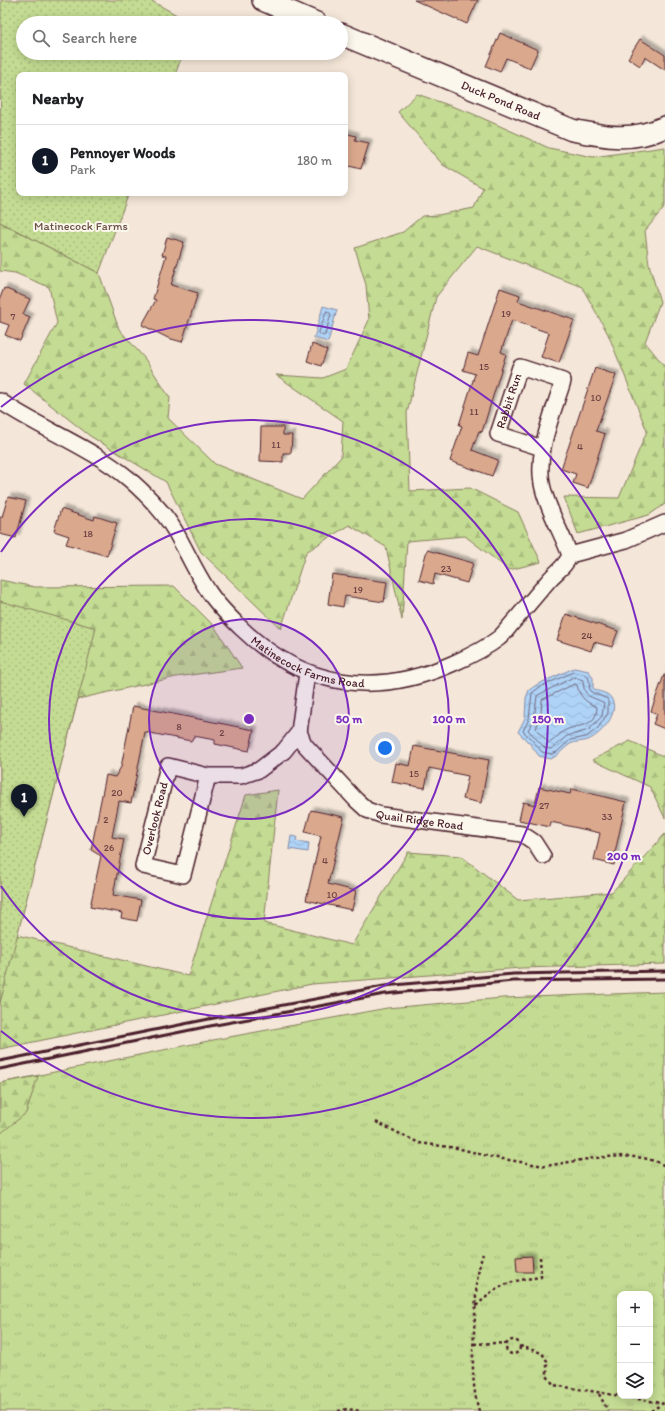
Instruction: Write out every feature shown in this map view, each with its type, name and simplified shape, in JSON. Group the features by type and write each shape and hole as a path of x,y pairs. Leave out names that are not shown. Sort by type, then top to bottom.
{"street":[{"path":"262,0 300,16"},
{"name":"Duck Pond Road","path":"348,37 572,130 606,138 625,137 665,127"},
{"name":"Rabbit Run","path":"542,448 498,434 520,367 563,381 542,448 543,491 570,555"},
{"name":"Matinecock Farms Road","path":"0,401 108,463 129,480 158,508 174,529 208,591 227,614 250,637 273,655 307,673 330,679 369,684 397,682 435,672 469,657 500,637 552,577 567,563 570,555"},
{"path":"570,555 626,540 665,523"},
{"path":"299,732 307,673"},
{"name":"Overlook Road","path":"208,776 183,875 143,866 168,766 208,776 241,776 259,770 284,751 299,732"},
{"name":"Quail Ridge Road","path":"299,732 304,744 367,810 381,815 522,834 534,842 543,856"}],"path":[{"path":"376,1122 419,1144 457,1148 491,1157 534,1165 545,1166 621,1156 665,1166"},
{"path":"479,1411 474,1388 474,1344 477,1284 483,1254"},
{"path":"476,1306 494,1289 506,1283 515,1280 541,1277 540,1256"},
{"path":"474,1344 506,1344 509,1341 514,1340 518,1342 520,1346 542,1352 547,1362 547,1376 554,1385 599,1394 664,1402"},
{"path":"506,1344 507,1351 512,1354 517,1353 520,1346"},
{"path":"599,1394 608,1411"},
{"path":"651,1411 664,1402"},
{"path":"338,1411 347,1409 361,1411"}],"green space":[{"name":"Matinecock Farms","path":"1,0 150,0 179,16 16,16 16,60 180,60 176,72 16,72 16,196 128,196 99,273 0,222"},
{"path":"417,94 471,113 549,148 593,157 665,147 665,206 645,231 649,264 660,302 645,342 665,367 665,504 649,515 578,534 564,497 619,498 647,431 608,334 582,287 477,246 436,297 407,413 410,491 470,488 518,512 541,562 509,570 465,536 407,541 402,620 386,547 349,525 306,552 281,629 201,552 166,482 90,436 24,384 57,323 49,287 15,273 0,271 0,222 99,273 119,329 145,359 170,398 168,418 215,464 302,499 341,457 343,421 276,375 323,378 346,369 369,320 366,285 355,248 403,232 422,216 438,215 474,208 483,188 443,165 398,112"},
{"path":"0,580 35,587 174,586 214,626 242,668 176,677 78,699 17,935 188,976 246,795 278,790 264,923 352,945 408,852 461,856 518,900 612,892 665,834 665,964 521,968 312,984 0,1049"},
{"path":"0,601 96,628 0,1003"},
{"path":"630,741 665,757 665,818 650,787 592,760"},
{"path":"665,992 665,1411 0,1411 0,1083 213,1040 387,1008 503,998"},
{"path":"38,1076 26,1113 0,1134 0,1083"}],"water":[{"path":"323,306 337,310 328,342 314,338"},
{"path":"574,668 589,671 593,678 593,688 597,691 605,693 611,698 613,704 612,716 604,728 586,741 570,744 551,759 539,756 531,745 518,732 525,718 526,698 529,690 538,684"},
{"path":"291,836 297,837 296,841 309,843 308,852 289,849"}],"building":[{"path":"414,0 478,0 467,24"},
{"path":"500,33 538,50 530,68 506,58 500,72 486,66"},
{"path":"640,39 665,55 665,70 645,57 640,66 628,58"},
{"path":"348,134 356,136 355,140 369,143 361,169 348,166"},
{"path":"167,237 184,242 171,285 198,293 182,342 168,338 142,325 156,300 153,299 166,256 162,255"},
{"path":"4,288 30,299 23,314 30,317 20,341 5,335 9,325 0,322 0,298"},
{"path":"500,288 520,295 518,301 574,320 559,363 541,357 549,333 512,320 501,352 506,354 482,432 479,431 472,450 498,460 492,476 450,461 462,426 459,425 475,374 463,370 468,353 478,356"},
{"path":"312,344 327,350 321,366 307,361"},
{"path":"595,368 616,375 596,431 605,434 588,488 573,483 576,474 561,469"},
{"path":"261,427 283,427 283,435 292,435 291,453 283,453 283,462 260,461"},
{"path":"8,497 26,501 16,538 0,534 0,517 2,517"},
{"path":"61,509 94,520 95,516 117,523 107,556 66,544 69,536 54,531"},
{"path":"427,550 473,563 467,583 435,574 433,584 419,580"},
{"path":"332,574 387,582 384,602 345,596 343,607 328,604"},
{"path":"566,614 618,631 612,647 594,642 591,651 557,640"},
{"path":"664,675 665,729 653,724 657,714 651,711"},
{"path":"133,706 254,730 249,751 215,744 215,740 194,736 191,741 145,732 131,803 119,801 112,837 124,839 113,895 141,900 137,921 121,918 122,913 90,907 101,856 91,850 106,775 115,777 121,767"},
{"path":"414,746 489,760 481,803 463,799 468,776 429,768 425,788 392,782 396,763 410,766"},
{"path":"539,787 570,794 572,789 626,802 615,853 614,865 594,860 600,833 551,822 550,827 519,820 523,802 535,805"},
{"path":"311,810 344,817 328,884 356,891 352,910 306,900 321,836 305,832"},
{"path":"532,1256 533,1272 517,1272 516,1257"}],"railway":[{"path":"0,1061 384,986 513,974 665,971"},
{"path":"0,1069 210,1026 385,994 513,981 665,979"}],"place":[{"name":"Pennoyer Woods","path":"24,817"}]}
